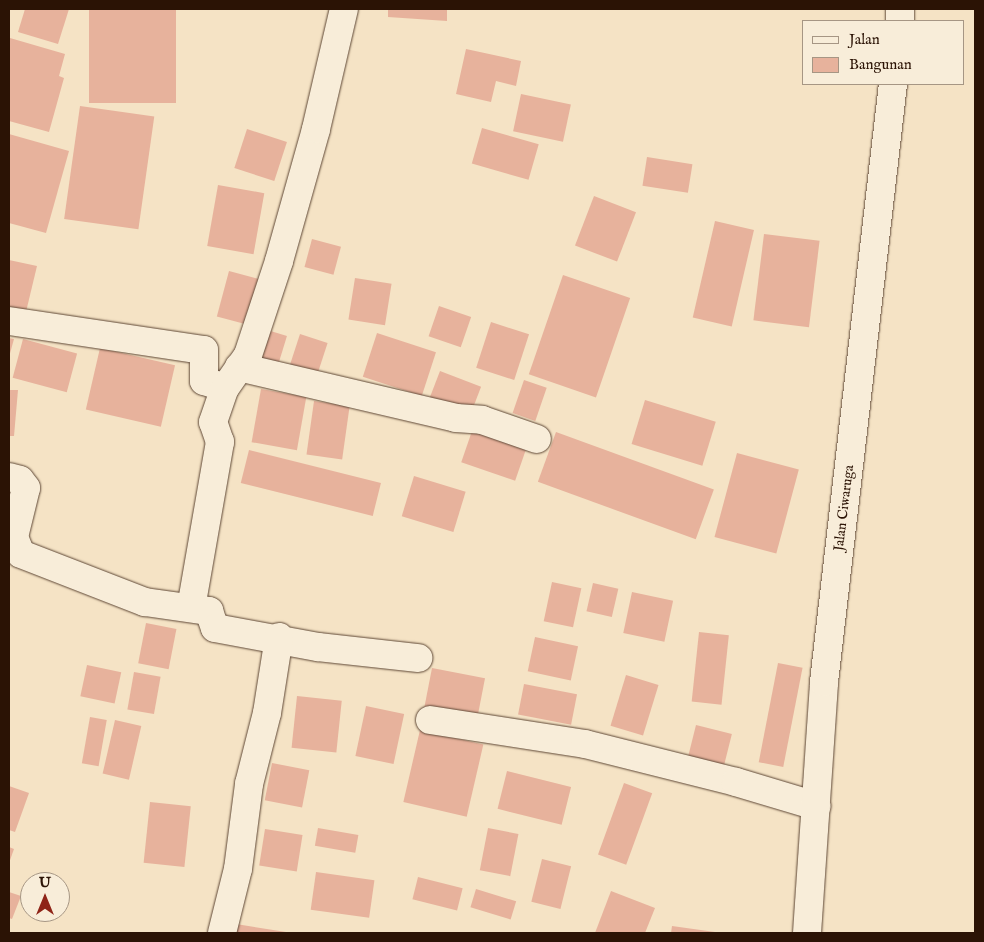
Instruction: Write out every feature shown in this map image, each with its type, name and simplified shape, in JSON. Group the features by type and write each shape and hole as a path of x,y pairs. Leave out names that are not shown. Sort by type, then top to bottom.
{"street":[{"path":"191,608 220,442 213,422 232,378 248,355 281,252 316,129 344,9"},
{"name":"Jalan Ciwaruga","path":"807,933 824,682 893,85"},
{"path":"9,320 204,350 204,381 232,378 456,418 482,420 537,440"},
{"path":"9,477 20,480 26,488 14,537 21,554 145,602 209,611 214,628 279,637 318,647 418,658"},
{"path":"222,933 238,869 250,784 267,713 279,637"},
{"path":"430,720 585,744 736,782 816,806"}],"building":[{"path":"25,9 69,9 58,44 18,32"},
{"path":"89,9 176,9 176,103 89,103"},
{"path":"388,9 447,9 447,21 388,17"},
{"path":"10,38 65,54 59,76 64,78 49,132 9,121"},
{"path":"466,49 521,61 516,86 496,81 491,102 456,94"},
{"path":"521,94 571,105 563,142 513,131"},
{"path":"80,106 154,116 138,229 64,219"},
{"path":"482,128 539,144 529,180 472,164"},
{"path":"247,129 287,142 274,181 234,168"},
{"path":"9,134 69,151 46,233 9,223"},
{"path":"647,157 692,164 688,193 642,186"},
{"path":"218,185 264,193 254,254 207,246"},
{"path":"594,196 636,212 617,262 575,245"},
{"path":"715,221 754,230 732,326 693,317"},
{"path":"764,234 820,241 809,327 753,320"},
{"path":"312,239 341,247 333,275 304,267"},
{"path":"9,260 37,266 25,316 9,313"},
{"path":"229,271 263,280 251,325 217,316"},
{"path":"563,275 630,298 596,397 529,374"},
{"path":"355,278 392,284 385,325 348,319"},
{"path":"439,306 471,317 461,347 429,336"},
{"path":"491,322 529,334 514,380 476,368"},
{"path":"264,329 287,336 277,369 254,362"},
{"path":"377,333 436,352 422,396 363,377"},
{"path":"300,334 328,343 317,375 289,366"},
{"path":"9,338 14,339 9,357"},
{"path":"23,339 77,353 67,392 13,378"},
{"path":"100,348 175,365 161,427 86,409"},
{"path":"440,371 481,387 470,415 429,399"},
{"path":"524,380 547,388 535,421 513,413"},
{"path":"261,389 306,397 297,450 252,442"},
{"path":"9,390 18,390 14,436 9,436"},
{"path":"645,400 716,422 702,466 632,444"},
{"path":"314,401 350,406 342,459 306,454"},
{"path":"472,431 526,450 515,481 461,462"},
{"path":"556,432 714,489 696,539 538,482"},
{"path":"249,450 381,483 373,516 241,483"},
{"path":"737,453 799,470 776,554 714,537"},
{"path":"414,476 466,492 453,532 402,516"},
{"path":"552,582 581,588 573,627 544,621"},
{"path":"593,583 618,589 612,617 586,611"},
{"path":"632,592 673,601 664,642 623,633"},
{"path":"146,623 176,629 169,669 138,663"},
{"path":"699,632 729,635 722,705 692,702"},
{"path":"535,637 578,646 571,680 528,671"},
{"path":"778,663 803,668 783,767 759,762"},
{"path":"87,665 121,672 115,704 80,696"},
{"path":"432,668 485,678 476,722 423,712"},
{"path":"134,672 161,677 154,714 127,709"},
{"path":"626,675 659,685 643,736 611,726"},
{"path":"524,684 577,694 571,725 518,714"},
{"path":"297,696 342,701 336,752 292,748"},
{"path":"366,706 404,714 394,764 355,756"},
{"path":"90,717 107,720 99,766 82,763"},
{"path":"115,720 141,726 129,780 103,774"},
{"path":"696,725 732,734 723,769 687,760"},
{"path":"420,730 483,745 467,817 403,802"},
{"path":"272,763 309,770 302,808 265,800"},
{"path":"507,771 571,787 562,825 498,809"},
{"path":"624,783 652,793 626,865 598,854"},
{"path":"9,786 29,793 15,832 9,830"},
{"path":"150,802 191,806 184,867 144,863"},
{"path":"318,828 358,835 355,853 315,846"},
{"path":"488,828 518,834 510,876 480,870"},
{"path":"265,829 303,835 297,871 259,866"},
{"path":"9,847 14,849 9,863"},
{"path":"542,859 571,866 560,909 531,902"},
{"path":"316,872 374,880 369,918 311,910"},
{"path":"418,877 463,888 457,910 412,899"},
{"path":"476,889 516,901 511,919 470,907"},
{"path":"611,891 655,908 645,933 595,933"},
{"path":"9,892 20,896 20,899 12,919 9,918"},
{"path":"236,924 286,932 286,933 235,933"},
{"path":"672,926 715,932 715,933 671,933"}]}
